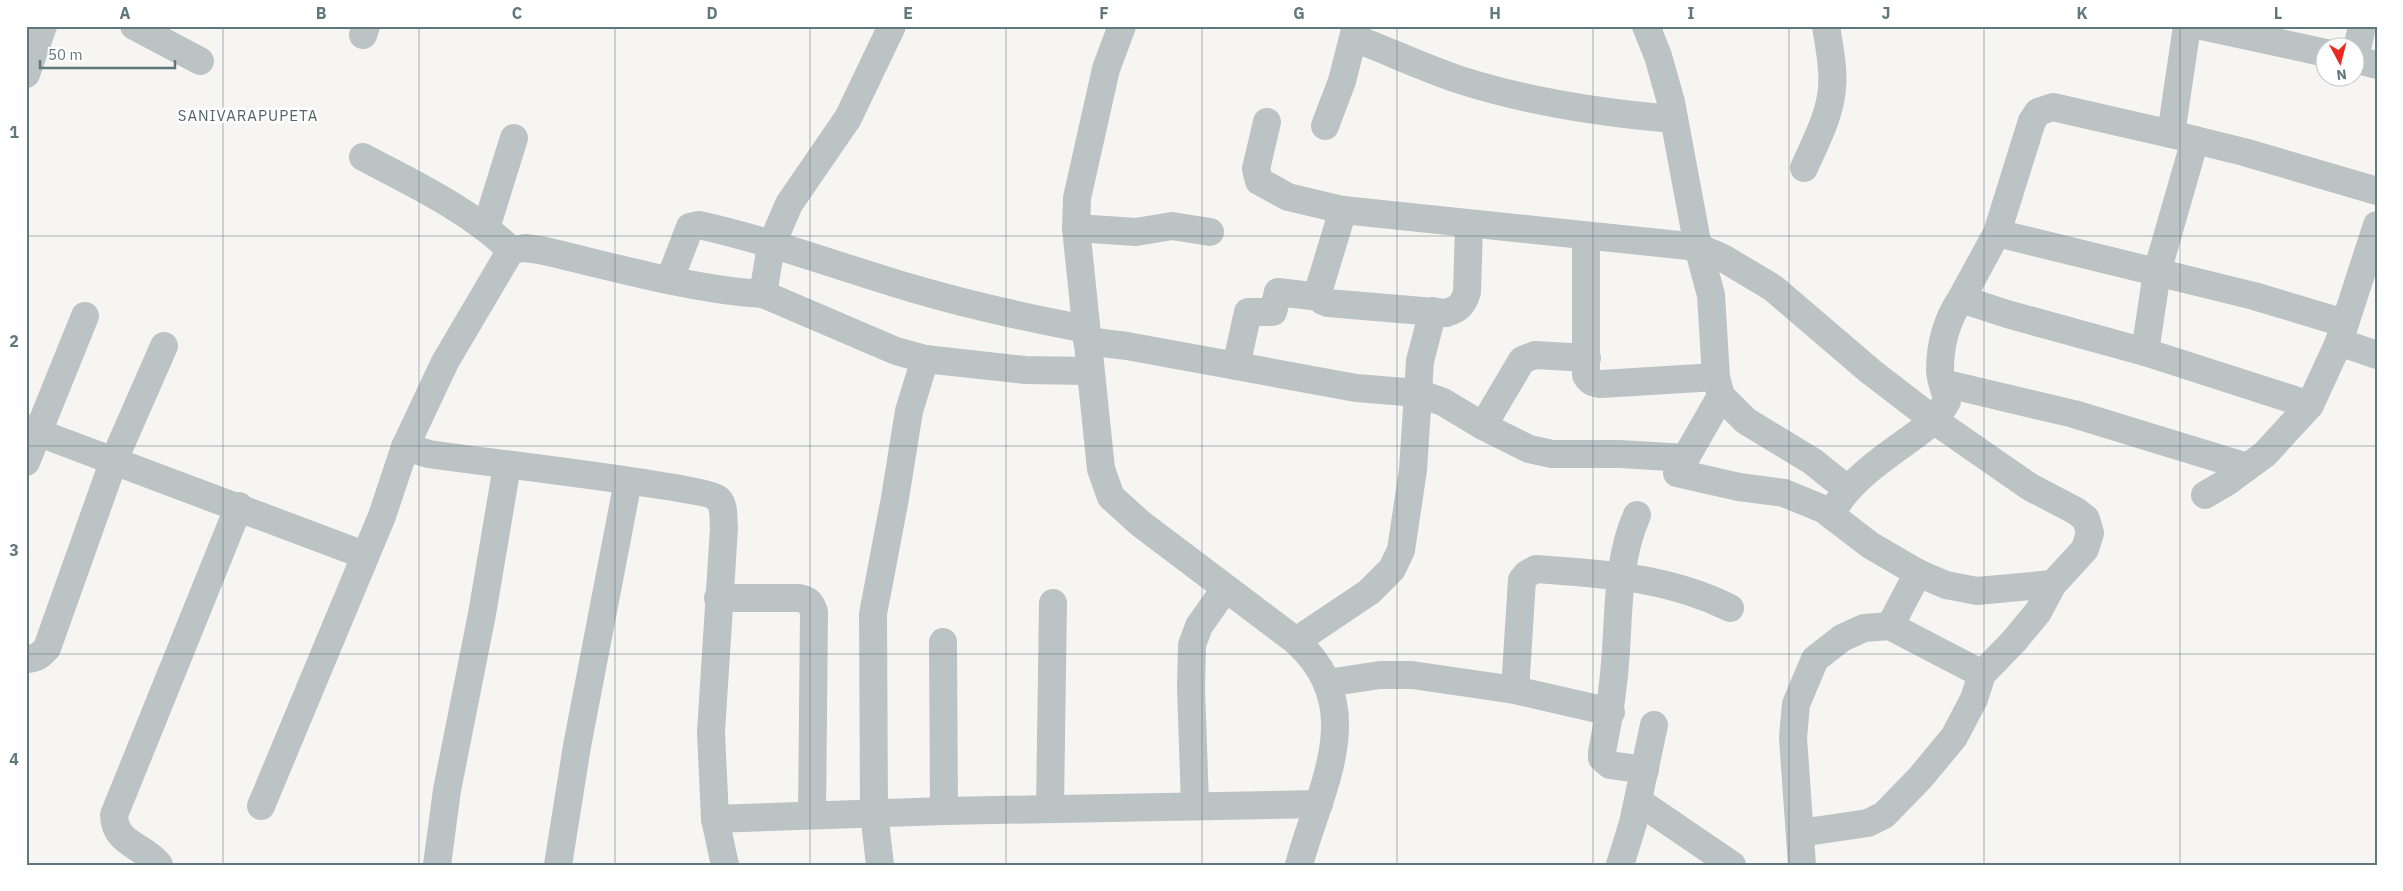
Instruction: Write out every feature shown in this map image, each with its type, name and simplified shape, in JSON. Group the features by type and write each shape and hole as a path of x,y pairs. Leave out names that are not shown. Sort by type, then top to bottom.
{"street":[{"path":"26,74 43,26"},
{"path":"134,26 200,61"},
{"path":"763,294 771,246 789,204 848,118 892,26"},
{"path":"1646,26 1658,56 1674,119 1698,247 1711,295 1718,386 1686,458 1677,473 1739,487 1784,493 1823,509 1870,545 1918,573 1946,586 1977,591 2053,584"},
{"path":"1804,168 1828,110 1832,90 1833,74 1826,26"},
{"path":"2145,352 2157,272 2183,137 2187,26"},
{"path":"2202,26 2316,51"},
{"path":"1113,30 1077,198 1076,228 1101,469 1111,497 1141,524 1296,641 1310,654 1327,684 1333,703 1336,736 1327,779 1299,865"},
{"path":"1325,126 1342,81 1355,32 1456,79 1576,109 1674,119"},
{"path":"1830,514 1847,489 1901,444 1941,405 1940,371 1943,342 1950,316 1997,234 2032,121 2038,112 2053,107 2183,137 2377,191"},
{"path":"1267,122 1256,169 1259,182 1288,196 1343,210 1469,225 1698,247 1723,258 1773,288 1870,371 1941,405 2030,487 2076,511 2086,519 2090,533 2085,549 2053,584 2038,612 2014,641 1982,674 1974,699 1954,737 1920,778 1884,815 1868,824 1800,833"},
{"path":"486,228 514,138"},
{"path":"363,157 462,210 511,250 525,248 540,250 739,293 763,294 896,351 925,359 1024,370 1090,371"},
{"path":"1343,210 1319,289 1320,297 1328,303 1446,313 1457,309 1464,303 1467,292 1469,225"},
{"path":"670,279 690,227 699,225 771,246 790,249 839,266 972,305 1127,346 1356,388 1418,392 1443,402 1483,426 1529,449 1552,454 1620,454 1686,458"},
{"path":"2205,495 2265,454 2310,405 2342,332 2377,225"},
{"path":"1076,228 1136,232 1172,226 1210,232"},
{"path":"1997,234 2254,296 2342,332 2377,355"},
{"path":"1586,237 1586,375 1592,383 1718,386 1746,421 1812,462 1847,489"},
{"path":"261,806 364,555 382,516 405,447 445,362 511,250"},
{"path":"1236,366 1248,312 1272,312 1278,292 1320,297"},
{"path":"1961,298 2007,314 2145,352 2310,405"},
{"path":"1296,641 1369,592 1392,569 1401,550 1412,470 1420,361 1433,311"},
{"path":"26,462 32,430 84,316"},
{"path":"26,659 34,659 47,648 114,460 164,346"},
{"path":"1483,426 1522,360 1527,356 1586,358"},
{"path":"880,865 874,813 873,614 909,411 925,359"},
{"path":"1941,405 2074,414 2247,467"},
{"path":"32,430 239,506 364,555"},
{"path":"405,447 429,454 628,481 705,493 718,498 723,507 724,528 718,598 711,732 715,819 725,865"},
{"path":"437,865 447,790 482,614 507,466"},
{"path":"558,865 577,746 628,481"},
{"path":"159,865 118,834 114,825 114,815 239,506"},
{"path":"1637,515 1630,532 1620,576 1611,712 1602,758 1610,764 1645,770"},
{"path":"1515,690 1522,580 1526,574 1536,569 1620,576 1661,582 1706,596 1730,608"},
{"path":"1890,626 1918,573"},
{"path":"1195,805 1191,688 1192,645 1199,626 1225,589"},
{"path":"718,598 799,598 808,600 812,604 814,612 812,815"},
{"path":"1050,808 1053,603"},
{"path":"1802,865 1793,738 1796,704 1815,659 1842,638 1864,628 1890,626 1982,674"},
{"path":"944,642 944,811"},
{"path":"1327,684 1380,674 1412,675 1515,690 1611,712"},
{"path":"1620,865 1638,801 1654,725"},
{"path":"1638,801 1732,865"},
{"path":"715,819 1050,808 1319,804"}],"district":[{"name":"SANIVARAPUPETA","path":"248,115"}]}
